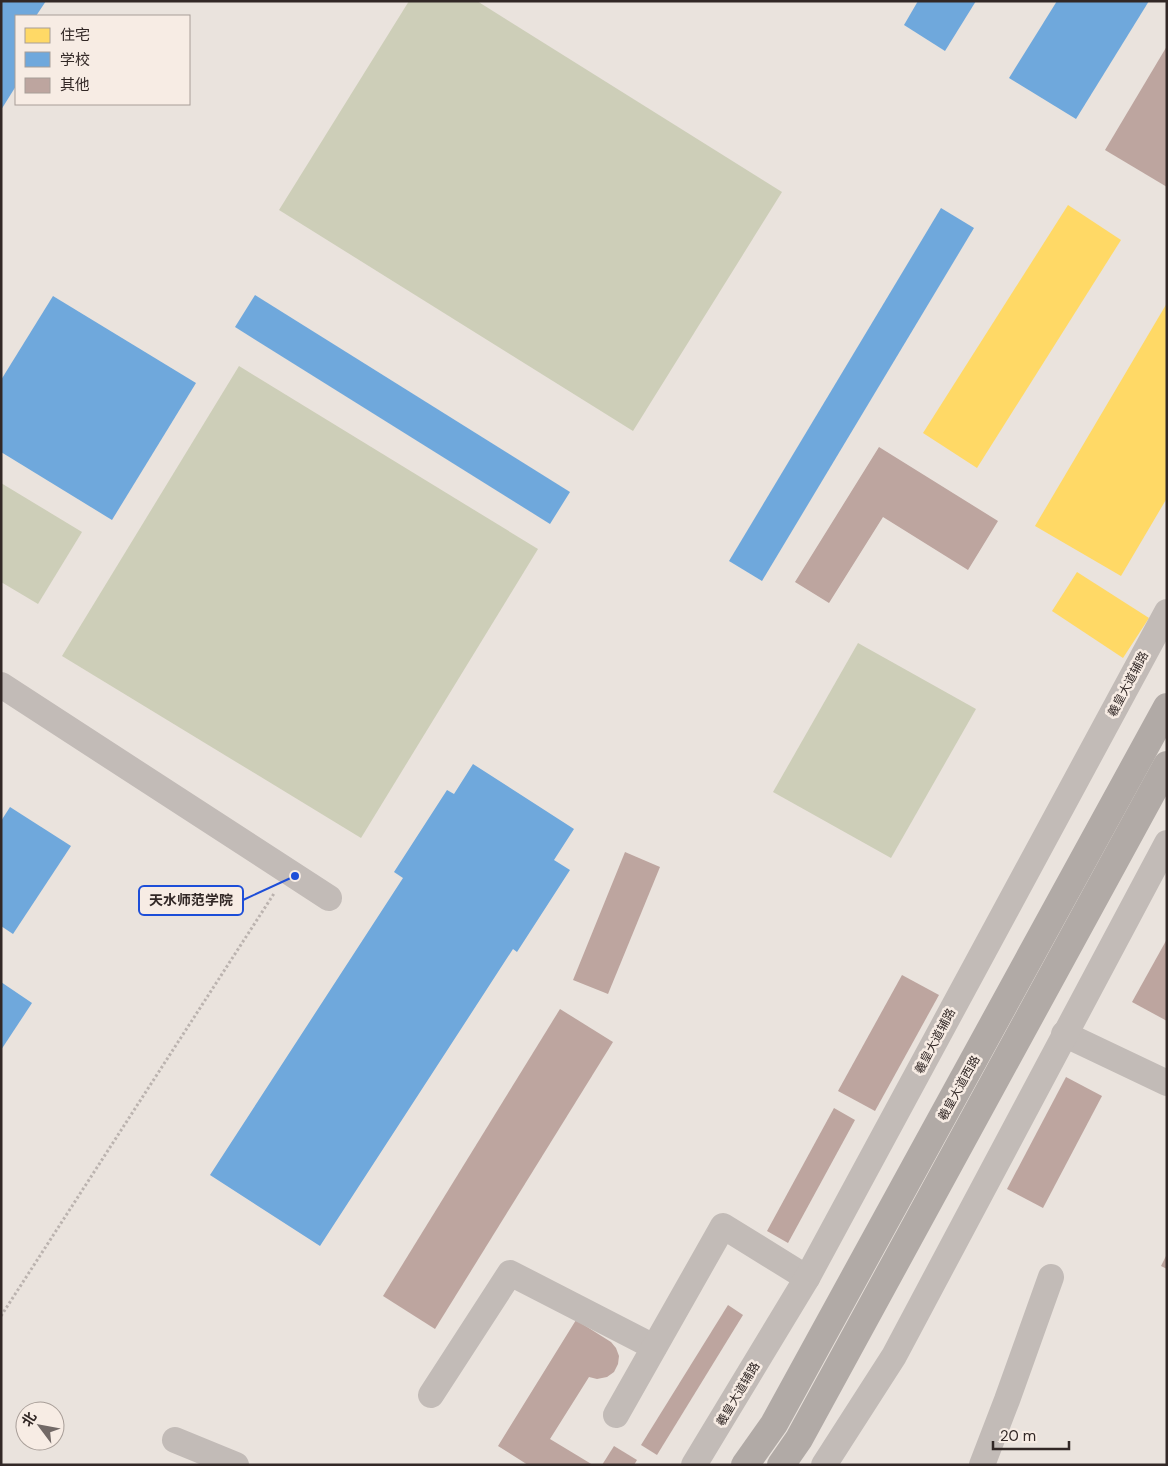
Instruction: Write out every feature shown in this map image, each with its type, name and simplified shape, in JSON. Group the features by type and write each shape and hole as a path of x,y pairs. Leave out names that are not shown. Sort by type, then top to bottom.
{"main road":[{"name":"羲皇大道西路","path":"744,1465 774,1424 1167,707"},
{"path":"781,1465 798,1439 1167,766"}],"street":[{"name":"羲皇大道辅路","path":"694,1465 808,1278 1167,612"},
{"path":"1,685 329,898"},
{"path":"824,1465 894,1356 1167,843"},
{"path":"1064,1034 1167,1083"},
{"path":"616,1415 723,1226 808,1278"},
{"path":"431,1395 510,1273 654,1347"},
{"path":"982,1465 1051,1277"},
{"path":"175,1440 236,1465"}],"path":[{"path":"1,1316 288,871"}],"green space":[{"path":"409,1 477,1 782,192 633,431 279,210"},
{"path":"239,366 538,549 361,838 62,656"},
{"path":"1,483 82,532 38,604 1,582"},
{"path":"858,643 976,709 891,858 773,792"}],"building: 住宅":[{"path":"1068,205 1121,240 977,468 923,433"},
{"path":"1167,303 1167,498 1121,576 1035,526"},
{"path":"1077,572 1149,618 1123,658 1052,611"}],"building: 学校":[{"path":"1,1 46,1 37,15 15,15 15,88 1,110"},
{"path":"918,1 976,1 945,51 904,25"},
{"path":"1057,1 1149,1 1076,119 1009,78"},
{"path":"941,208 974,228 762,581 729,561"},
{"path":"255,295 570,492 550,524 235,327"},
{"path":"53,296 196,383 112,520 1,452 1,380"},
{"path":"473,764 574,829 554,860 570,870 517,952 513,949 320,1246 210,1175 403,878 394,872 447,790 454,794"},
{"path":"10,807 71,846 13,934 1,926 1,821"},
{"path":"1,982 32,1003 1,1050"}],"building: 其他":[{"path":"1167,46 1167,187 1105,150"},
{"path":"879,447 998,521 968,570 883,517 829,603 795,582"},
{"path":"625,852 660,867 608,994 573,980"},
{"path":"1167,939 1167,1021 1132,1002"},
{"path":"902,975 939,995 875,1111 838,1091"},
{"path":"560,1009 613,1042 435,1329 383,1296"},
{"path":"1066,1077 1102,1096 1043,1208 1007,1189"},
{"path":"834,1108 855,1120 788,1243 767,1231"},
{"path":"1167,1254 1167,1269 1161,1266"},
{"path":"728,1305 743,1315 657,1455 641,1445"},
{"path":"576,1320 611,1342 619,1356 618,1364 614,1372 607,1377 597,1379 589,1377 550,1439 593,1465 528,1465 498,1446"},
{"path":"614,1446 637,1460 634,1465 602,1465"}],"place":[{"name":"天水师范学院","path":"295,876"}]}
